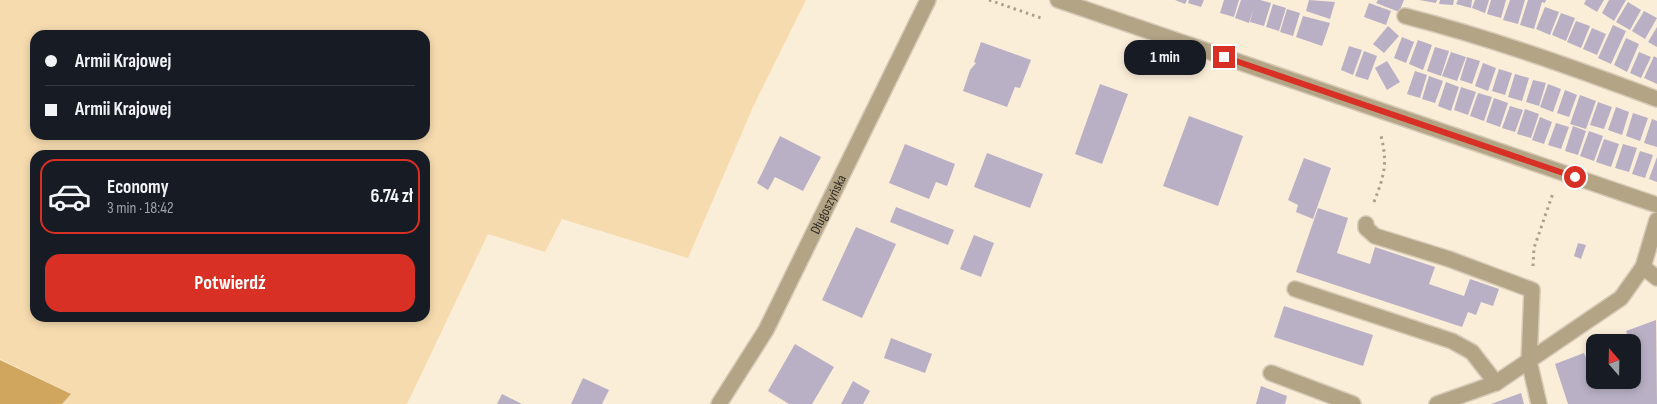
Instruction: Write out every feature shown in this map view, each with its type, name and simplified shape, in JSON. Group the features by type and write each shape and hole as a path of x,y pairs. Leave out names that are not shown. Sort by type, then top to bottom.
{"street":[{"name":"Długoszyńska","path":"719,404 766,330 928,0"},
{"path":"1058,0 1657,204"},
{"path":"1405,16 1469,32 1539,55 1657,99"},
{"path":"1437,404 1496,382 1621,298 1643,267 1657,220"},
{"path":"1366,224 1366,228 1375,236 1450,259 1532,290 1529,361 1539,404"},
{"path":"1643,267 1657,278"},
{"path":"1296,289 1452,341 1472,352 1496,382"},
{"path":"1271,373 1353,404"}],"path":[{"path":"1366,224 1385,173 1385,153 1372,107"},
{"path":"1532,290 1534,248 1558,171"}],"shaded area":[{"path":"0,0 806,0 753,107 688,258 562,219 545,252 488,234 407,404 62,404 71,394 0,359"},
{"path":"0,360 71,394 62,404 0,404"}],"building":[{"path":"1175,0 1187,0 1185,4"},
{"path":"1189,0 1204,0 1201,7 1188,3"},
{"path":"1224,0 1239,0 1234,17 1220,13"},
{"path":"1241,0 1260,0 1271,3 1264,26 1250,22 1253,10 1249,23 1235,18"},
{"path":"1309,0 1335,2 1330,19 1306,11"},
{"path":"1378,0 1404,0 1399,12 1376,3"},
{"path":"1419,0 1437,0 1436,3"},
{"path":"1440,0 1454,0 1453,5 1439,4"},
{"path":"1458,0 1472,0 1471,8 1456,4"},
{"path":"1475,0 1489,0 1485,13 1472,8"},
{"path":"1491,0 1506,0 1501,18 1487,14"},
{"path":"1510,0 1525,0 1518,24 1503,20"},
{"path":"1528,0 1546,0 1545,3 1542,2 1534,29 1520,25"},
{"path":"1586,0 1604,0 1597,12 1584,4"},
{"path":"1609,0 1626,0 1614,21 1602,13"},
{"path":"1628,2 1641,10 1630,30 1616,22"},
{"path":"1369,3 1391,11 1386,25 1364,17"},
{"path":"1273,4 1286,8 1279,31 1266,27"},
{"path":"1545,7 1559,12 1550,35 1536,29"},
{"path":"1287,9 1300,13 1293,36 1280,32"},
{"path":"1644,11 1657,18 1645,39 1632,31"},
{"path":"1561,13 1575,18 1566,41 1552,35"},
{"path":"1303,16 1330,23 1322,46 1296,37"},
{"path":"1576,21 1590,26 1581,48 1567,42"},
{"path":"1613,25 1626,31 1611,64 1598,58"},
{"path":"1388,26 1399,36 1384,53 1373,44"},
{"path":"1657,27 1657,47 1648,42"},
{"path":"1592,28 1606,34 1597,55 1583,49"},
{"path":"1402,37 1414,42 1406,63 1394,58"},
{"path":"1626,38 1639,44 1627,72 1614,65"},
{"path":"1418,40 1432,45 1423,70 1409,64"},
{"path":"981,42 1031,60 1020,88 1015,87 1007,107 963,91 970,70 976,63 974,62"},
{"path":"1349,46 1362,50 1353,75 1341,70"},
{"path":"1435,47 1449,51 1441,76 1427,71"},
{"path":"1364,51 1377,56 1368,80 1355,76"},
{"path":"1451,52 1466,57 1457,81 1442,76"},
{"path":"1639,52 1651,57 1641,78 1630,73"},
{"path":"1654,56 1657,58 1657,84 1644,78"},
{"path":"1467,57 1480,61 1472,84 1460,80"},
{"path":"1387,61 1400,82 1387,90 1375,68"},
{"path":"1483,63 1496,68 1488,91 1475,86"},
{"path":"1499,69 1512,73 1505,95 1492,91"},
{"path":"1415,71 1427,75 1420,98 1407,94"},
{"path":"1515,74 1529,78 1522,101 1508,97"},
{"path":"1429,76 1443,81 1435,103 1422,99"},
{"path":"1533,80 1546,83 1539,106 1526,102"},
{"path":"1446,82 1459,87 1451,111 1438,106"},
{"path":"1100,84 1128,94 1102,164 1075,154"},
{"path":"1548,84 1561,89 1553,112 1540,107"},
{"path":"1461,87 1476,92 1468,115 1454,110"},
{"path":"1565,90 1577,95 1569,117 1557,113"},
{"path":"1478,93 1492,97 1484,121 1470,116"},
{"path":"1580,95 1596,101 1586,129 1570,124"},
{"path":"1494,98 1508,103 1500,127 1486,122"},
{"path":"1598,102 1612,107 1604,129 1590,125"},
{"path":"1510,106 1523,110 1515,132 1502,128"},
{"path":"1616,107 1629,112 1622,135 1608,130"},
{"path":"1525,109 1539,114 1531,138 1517,134"},
{"path":"1633,113 1648,118 1640,141 1626,136"},
{"path":"1189,116 1243,136 1218,206 1163,186"},
{"path":"1540,117 1552,122 1544,144 1532,140"},
{"path":"1652,119 1657,121 1657,147 1644,143"},
{"path":"1556,123 1569,127 1561,149 1548,145"},
{"path":"1573,126 1586,131 1578,155 1565,151"},
{"path":"1589,131 1603,136 1594,161 1580,156"},
{"path":"780,136 821,157 803,191 775,177 768,190 757,183"},
{"path":"1604,139 1619,144 1611,167 1596,162"},
{"path":"905,144 955,164 947,186 936,182 929,199 889,183"},
{"path":"1623,144 1637,148 1629,172 1615,168"},
{"path":"1640,151 1653,155 1645,178 1632,174"},
{"path":"987,153 1043,174 1030,208 974,187"},
{"path":"1657,157 1657,182 1649,179"},
{"path":"1304,158 1331,168 1313,219 1296,212 1298,205 1288,200"},
{"path":"896,207 954,230 948,245 890,222"},
{"path":"1318,208 1348,218 1337,253 1370,264 1375,247 1435,267 1429,284 1458,294 1464,296 1470,279 1499,289 1493,306 1481,302 1476,315 1468,312 1462,327 1296,272"},
{"path":"856,227 896,244 862,318 822,300"},
{"path":"974,235 994,243 981,277 960,269"},
{"path":"1578,243 1586,245 1581,259 1574,256"},
{"path":"1284,306 1373,335 1363,366 1274,337"},
{"path":"1656,320 1657,404 1568,404 1555,364 1584,353 1586,358 1586,389 1641,389 1641,334 1627,334 1626,331"},
{"path":"891,338 932,354 925,373 884,358"},
{"path":"795,344 834,367 812,404 789,404 768,391"},
{"path":"583,378 609,390 602,404 571,404"},
{"path":"853,381 870,391 863,404 841,404"},
{"path":"1261,386 1287,396 1285,404 1256,404"},
{"path":"1521,393 1524,404 1491,404"},
{"path":"502,394 522,404 497,404"}],"route":[{"path":"1224,57 1575,177"}]}
